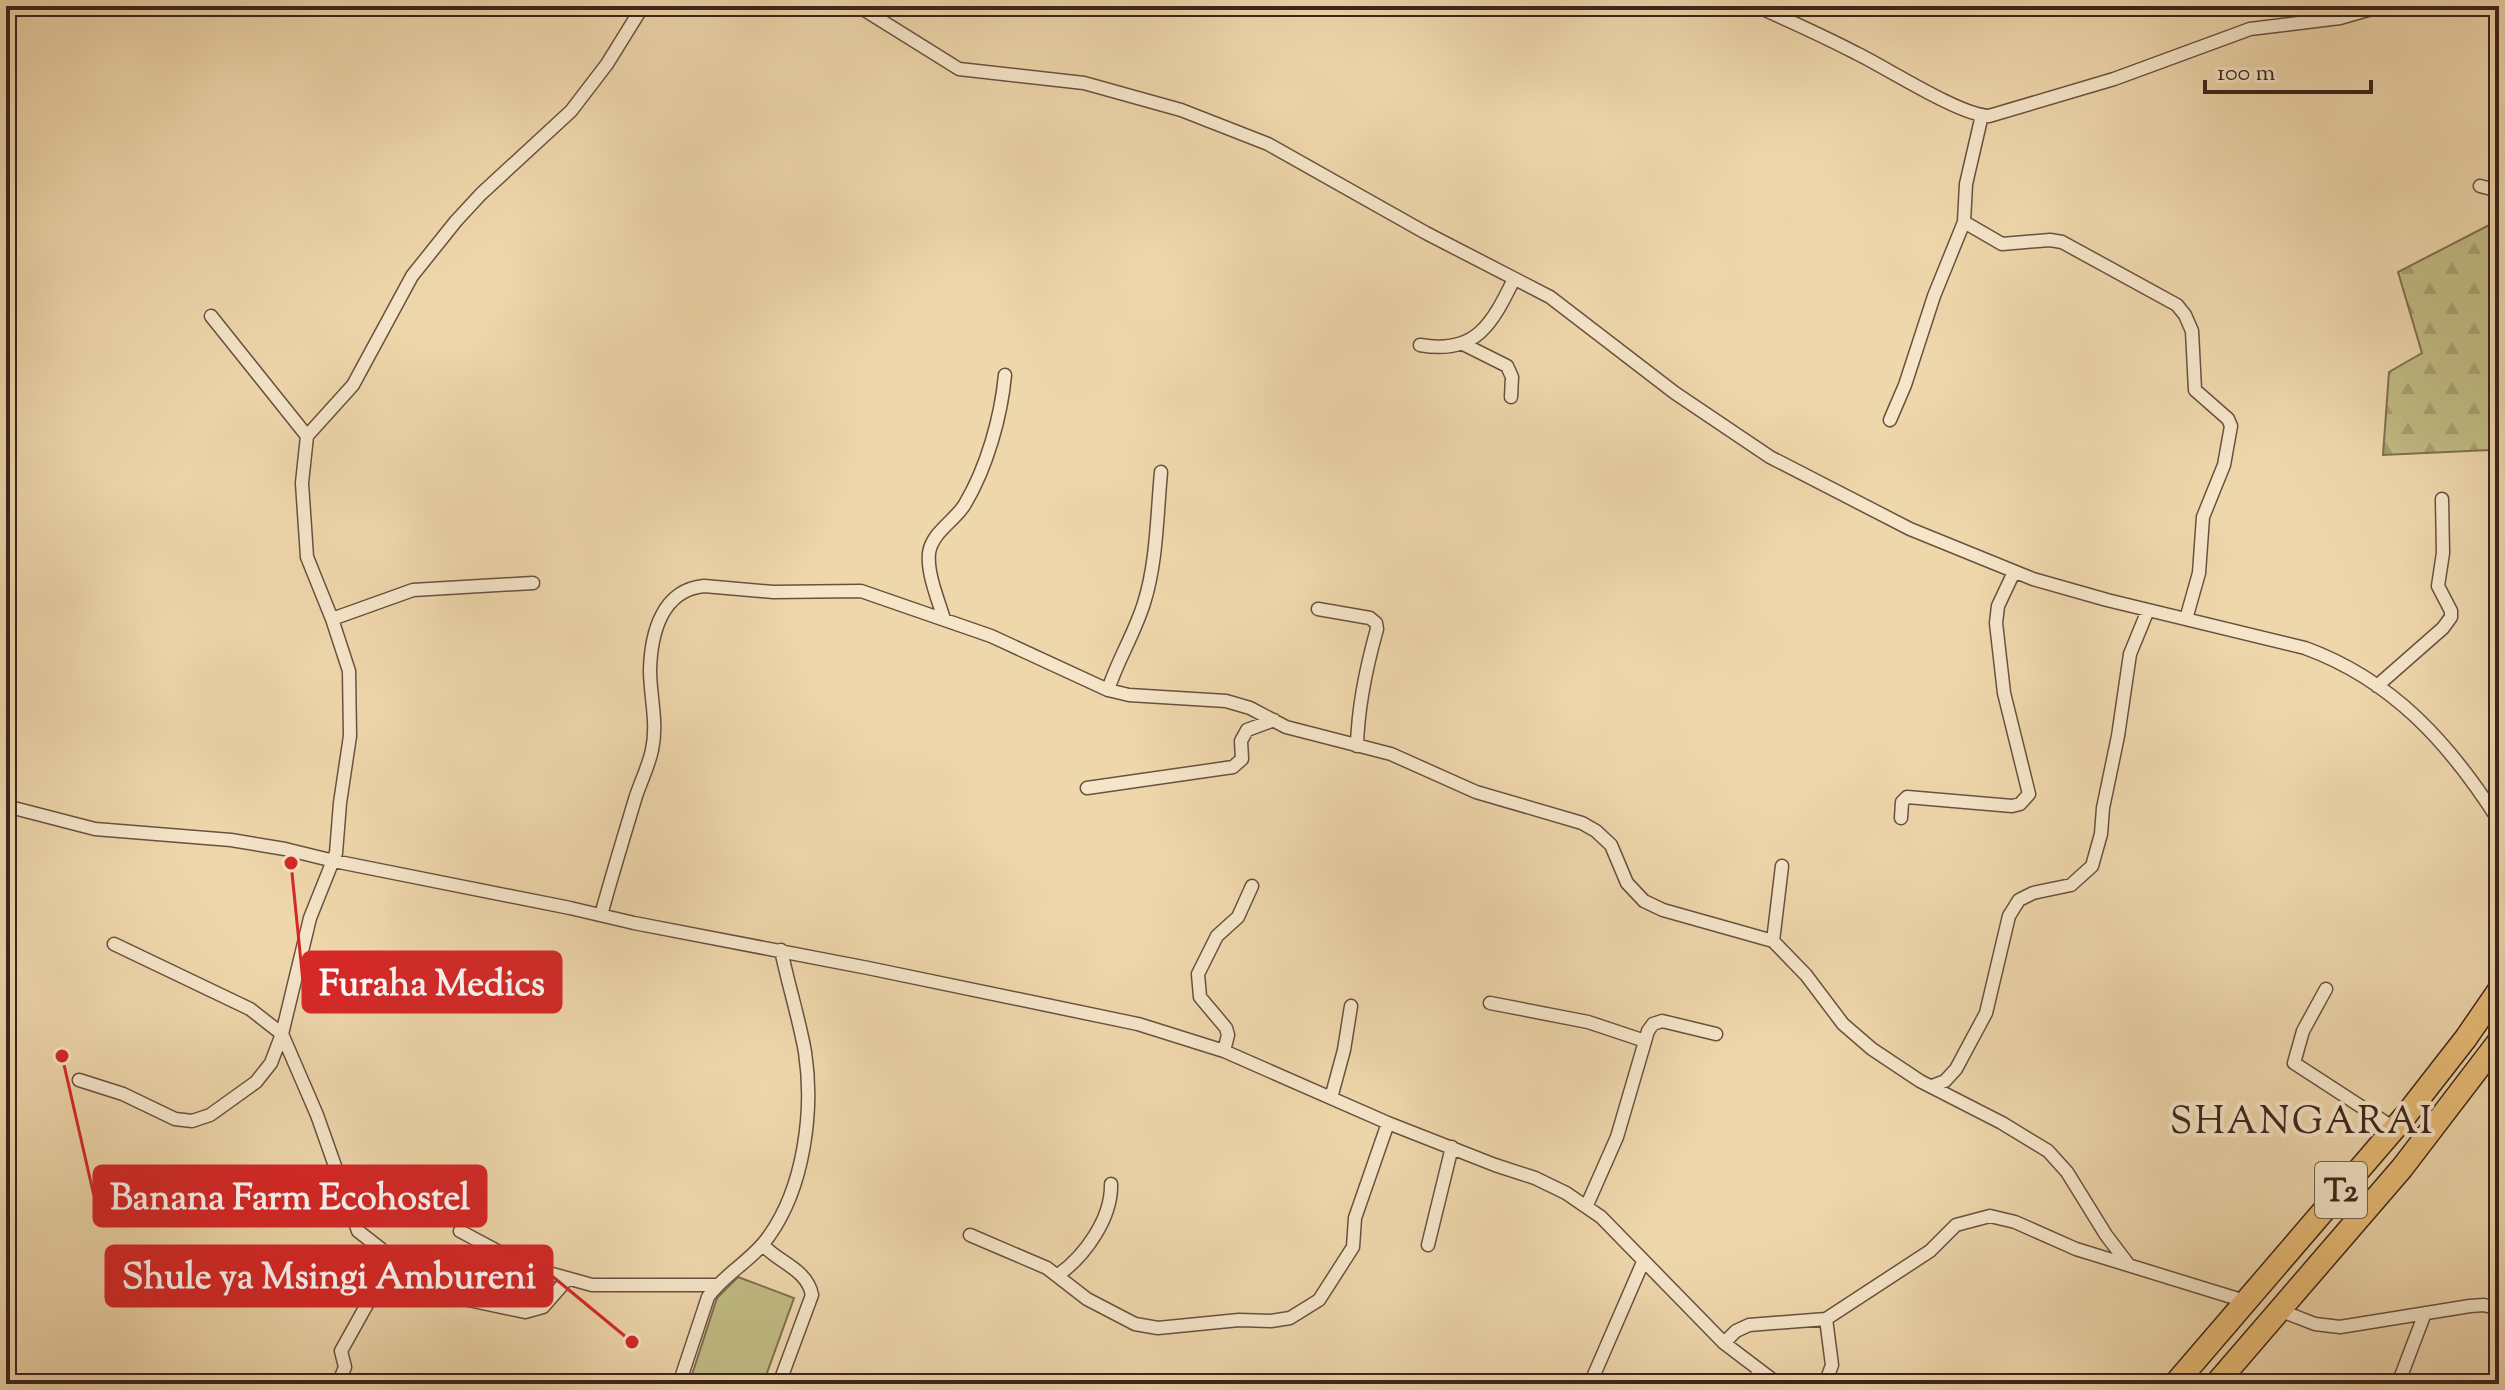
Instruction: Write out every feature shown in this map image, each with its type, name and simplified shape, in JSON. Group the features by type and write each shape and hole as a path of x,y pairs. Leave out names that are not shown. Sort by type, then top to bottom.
{"highway":[{"name":"T2","path":"2175,1384 2394,1128 2466,1038 2499,990"},
{"name":"T2","path":"2216,1384 2402,1168 2499,1041"}],"street":[{"path":"79,1080 123,1094 175,1119 192,1121 210,1115 260,1079 271,1063 282,1034 310,918 334,861 350,736 349,671 332,619 315,581 305,544 302,483 307,436 353,385 381,337 402,291 418,268 481,194 571,111 607,64 643,6"},
{"path":"858,6 959,69 1084,83 1181,110 1234,129 1320,171 1413,226 1569,309 1675,393 1770,457 1910,529 2014,572 2333,658 2377,686 2433,731 2499,821"},
{"path":"1756,6 1982,115 2009,112 2081,90 2250,29 2340,18 2382,6"},
{"path":"1890,420 1964,222 1966,184 1982,115"},
{"path":"2480,186 2499,191"},
{"path":"1964,222 2002,244 2062,242 2166,299 2185,315 2194,344 2195,390 2228,419 2231,426 2224,465 2203,517 2199,573 2186,619"},
{"path":"1420,345 1437,348 1463,344 1478,335 1514,279"},
{"path":"211,316 307,436"},
{"path":"1463,344 1507,366 1512,377 1511,397"},
{"path":"944,619 930,569 930,546 963,508 983,467 1003,399 1005,375"},
{"path":"1108,690 1117,662 1131,640 1145,599 1161,472"},
{"path":"2377,686 2451,617 2438,586 2443,553 2442,499"},
{"path":"1901,818 1902,802 1907,797 2012,806 2020,804 2029,794 2004,693 1996,623 1998,606 2014,572"},
{"path":"332,619 413,590 533,583"},
{"path":"601,915 653,748 655,711 650,673 651,651 662,617 674,596 704,586 773,592 848,589 897,602 991,636 1108,690 1129,695 1226,701 1250,708 1286,727 1415,764 1476,792 1582,823 1611,845 1627,883 1644,901 1663,910 1773,941 1789,955 1856,1036 1907,1073 2019,1132 2054,1156 2128,1264"},
{"path":"1318,609 1370,618 1376,623 1364,680 1357,746"},
{"path":"1932,1086 1951,1076 1986,1013 2009,916 2019,900 2033,893 2071,885 2092,866 2101,834 2130,654 2148,610"},
{"path":"1087,788 1233,767 1242,759 1241,741 1247,730 1274,720"},
{"path":"6,806 95,829 231,840 285,849 1138,1024 1224,1051 1388,1123 1535,1178 1587,1205 1724,1343 1778,1384"},
{"path":"1773,941 1782,866"},
{"path":"1224,1051 1228,1035 1226,1028 1200,997 1198,974 1217,936 1238,917 1252,886"},
{"path":"114,944 250,1009 282,1034 317,1115 358,1231 381,1249 380,1281 341,1351 345,1367 338,1384"},
{"path":"679,1384 704,1305 716,1285 763,1245 786,1208 797,1177 808,1104 805,1052 781,950"},
{"path":"2326,989 2303,1031 2294,1063 2394,1128"},
{"path":"1490,1003 1588,1022 1645,1041"},
{"path":"1331,1098 1344,1050 1351,1006"},
{"path":"1587,1205 1617,1137 1648,1031 1653,1024 1662,1021 1716,1034"},
{"path":"970,1235 1058,1275 1107,1311 1149,1327 1290,1318 1319,1300 1350,1252 1355,1240 1355,1218 1388,1123"},
{"path":"1428,1245 1452,1147"},
{"path":"1058,1275 1076,1259 1102,1222 1111,1199 1111,1184"},
{"path":"1724,1343 1736,1331 1749,1325 1826,1319 1930,1251 1956,1225 1990,1216 2015,1222 2076,1249 2248,1302"},
{"path":"460,1231 527,1267 592,1285 716,1285"},
{"path":"763,1245 773,1256 801,1273 810,1283 812,1295 779,1384"},
{"path":"1590,1384 1643,1262"},
{"path":"380,1281 525,1312 543,1307 564,1283"},
{"path":"2279,1310 2328,1327 2484,1305 2499,1309"},
{"path":"2398,1384 2425,1313"},
{"path":"1825,1384 1832,1365 1826,1319"},
{"path":"1749,1384 1761,1371"}],"green space":[{"path":"2499,220 2499,459 2490,450 2383,455 2389,372 2422,353 2398,272"},
{"path":"738,1277 794,1298 763,1384 689,1384 717,1298"}],"place":[{"name":"Furaha Medics","path":"291,863"},
{"name":"Banana Farm Ecohostel","path":"62,1056"},
{"name":"Shule ya Msingi Ambureni","path":"632,1342"}],"district":[{"name":"SHANGARAI","path":"2302,1120"}]}
